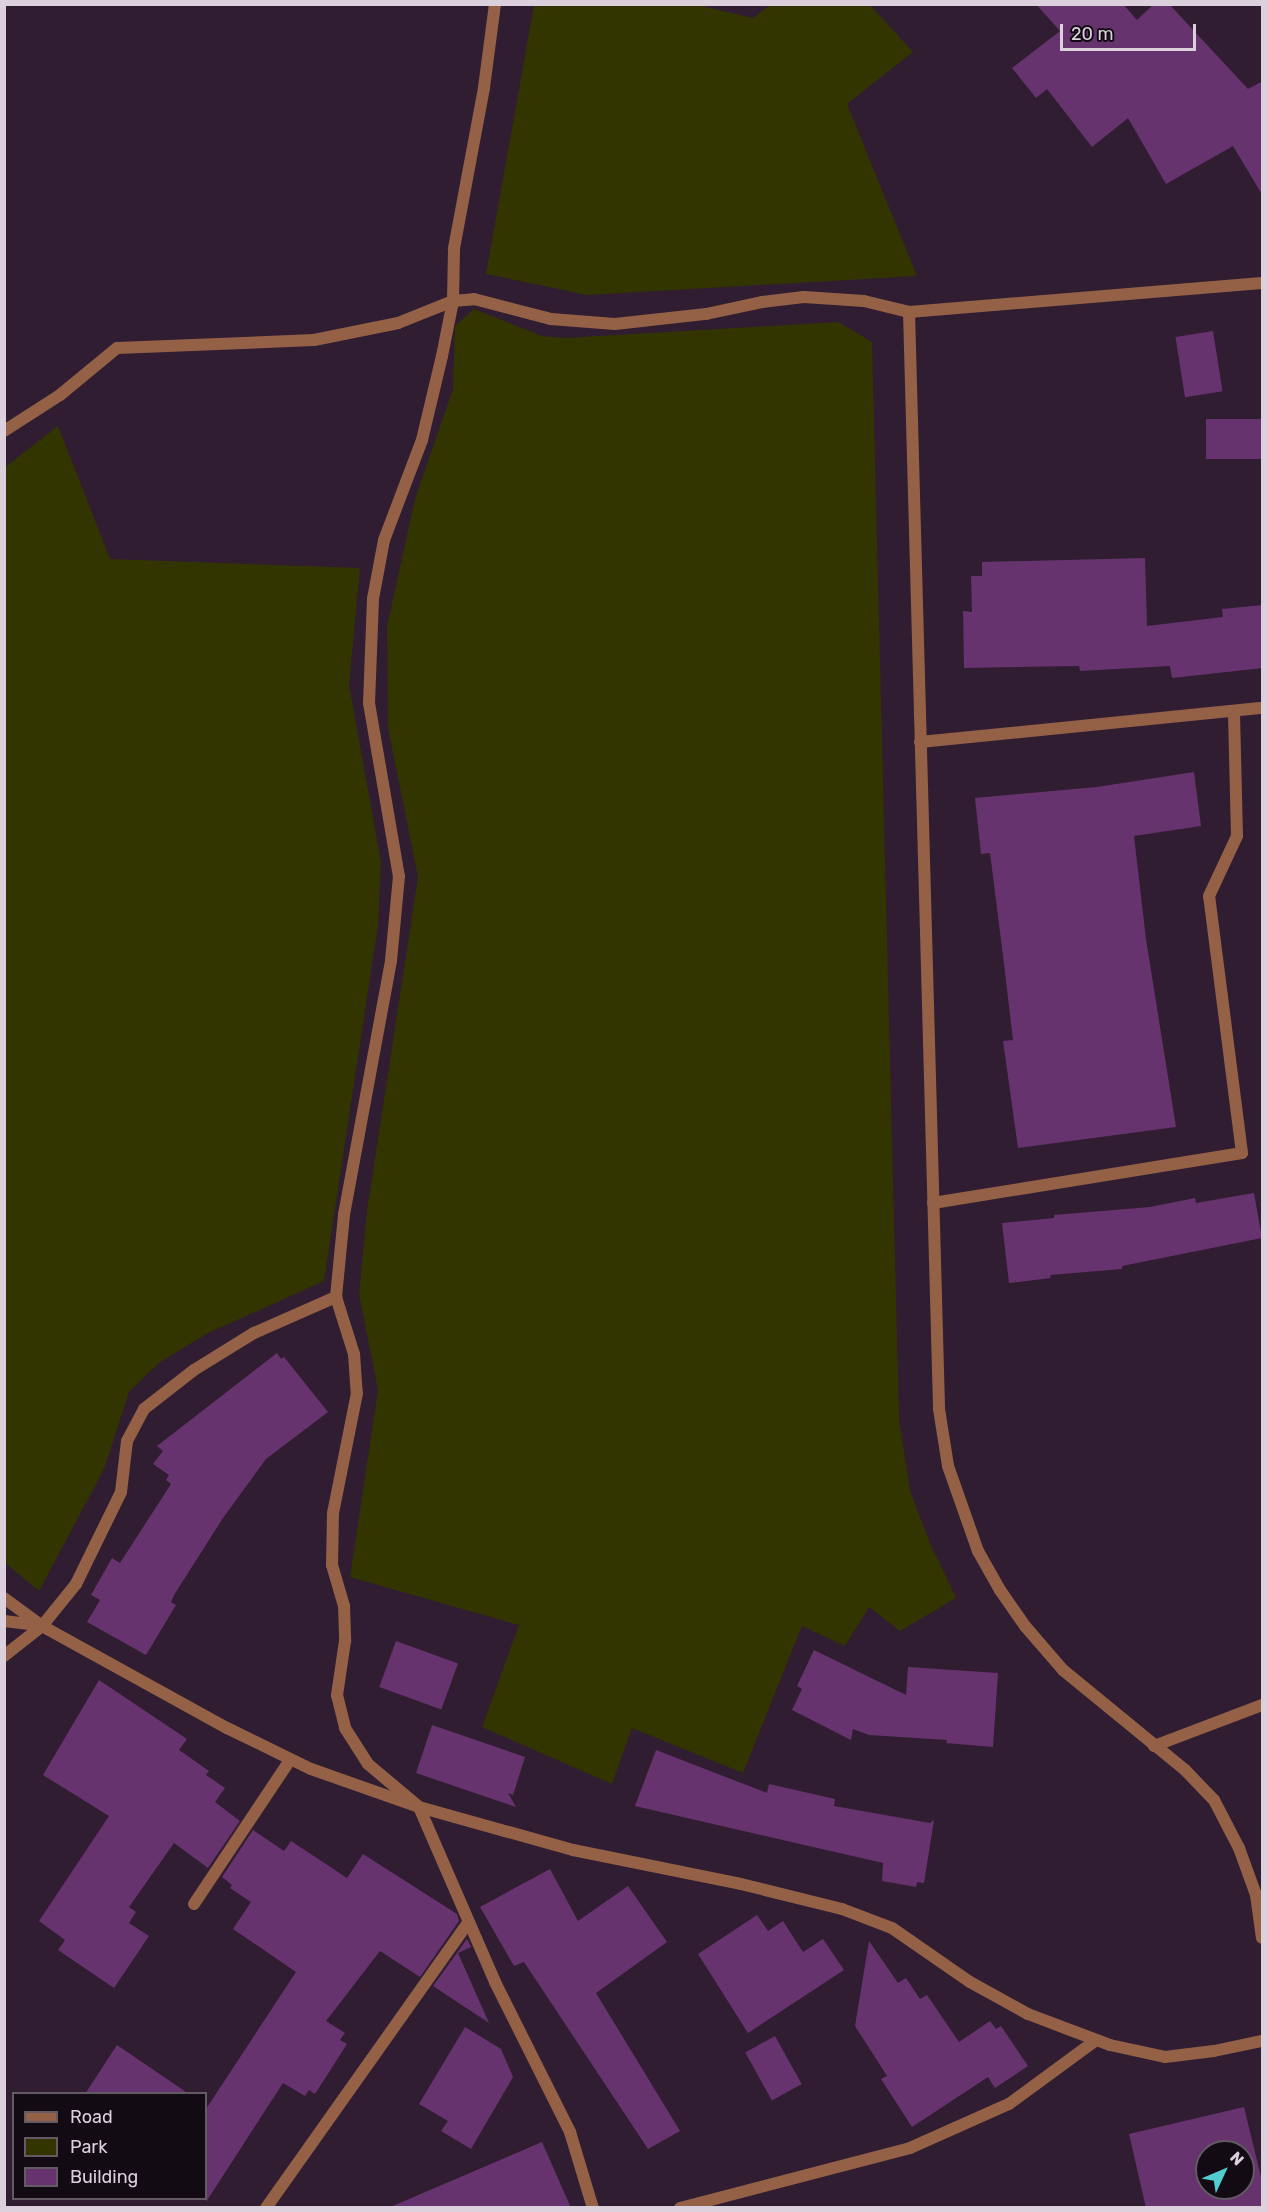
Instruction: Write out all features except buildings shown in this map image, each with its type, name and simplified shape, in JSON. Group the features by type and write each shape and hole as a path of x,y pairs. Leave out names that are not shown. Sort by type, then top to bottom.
{"street":[{"path":"495,4 484,88 454,249 453,301 422,440 384,540 373,598 369,703 399,876 391,961 344,1215 336,1297 354,1354 357,1393 333,1513 332,1565 344,1606 345,1641 337,1695 345,1728 368,1764 419,1807 468,1923 570,2132 593,2208"},
{"path":"4,431 60,395 117,348 314,340 398,323 453,301 474,299 551,320 615,324 706,314 762,302 804,297 864,301 909,312 1263,283"},
{"path":"909,312 939,1409 948,1466 978,1551 1000,1590 1025,1626 1063,1670 1185,1770 1214,1800 1239,1848 1256,1895 1263,1938"},
{"path":"920,742 1263,708"},
{"path":"933,1203 1242,1153 1209,896 1237,836 1233,711"},
{"path":"4,1656 42,1626 76,1584 121,1492 127,1441 144,1408 194,1370 254,1333 336,1297"},
{"path":"4,1598 42,1626 290,1760 419,1807 573,1850 741,1884 842,1909 892,1928 970,1982 1028,2014 1110,2045 1165,2056 1215,2051 1263,2041"},
{"path":"4,1621 42,1626"},
{"path":"1154,1746 1263,1705"},
{"path":"194,1904 290,1760"},
{"path":"266,2208 468,1923"},
{"path":"680,2208 910,2148 1009,2104 1096,2040"}],"green space":[{"path":"534,5 697,5 753,18 770,5 870,5 913,52 847,104 917,276 587,295 486,274"},
{"path":"474,309 542,336 565,338 838,322 872,342 899,1419 910,1491 930,1543 956,1598 900,1631 869,1607 845,1646 802,1626 743,1773 632,1728 612,1784 482,1727 519,1625 350,1577 378,1390 359,1294 367,1211 418,877 388,728 387,626 415,499 453,389 455,326"},
{"path":"58,426 110,559 360,568 349,685 381,862 378,925 324,1281 208,1333 160,1362 129,1392 104,1469 39,1591 4,1562 4,468"}]}
